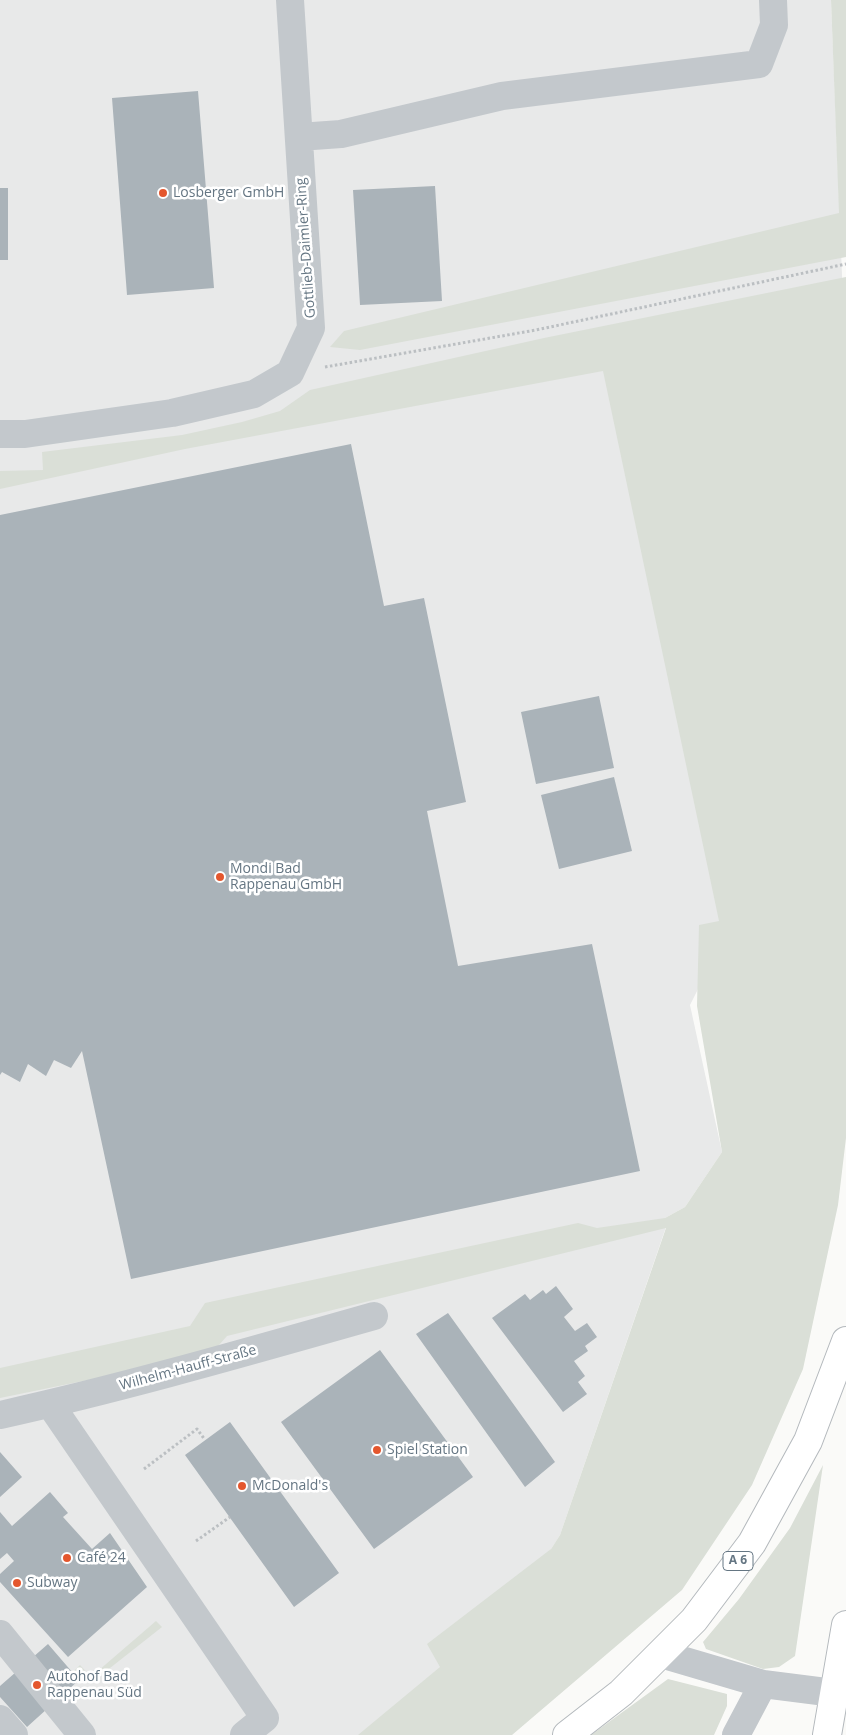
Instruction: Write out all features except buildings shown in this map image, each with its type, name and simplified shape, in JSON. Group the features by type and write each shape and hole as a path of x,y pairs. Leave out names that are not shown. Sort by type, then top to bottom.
{"highway":[{"name":"A 6","path":"567,1735 621,1693 694,1620 752,1542 808,1441 846,1341"},
{"path":"827,1735 846,1625"}],"street":[{"name":"Gottlieb-Daimler-Ring","path":"290,0 311,328 290,373"},
{"path":"299,137 341,134 502,96 759,64 774,25 773,0"},
{"path":"0,434 25,434 172,413 254,394 290,373"},
{"name":"Wilhelm-Hauff-Straße","path":"0,1415 205,1364 374,1316"},
{"path":"50,1404 265,1718 244,1735"},
{"path":"0,1634 82,1735"},
{"path":"660,1654 763,1684 834,1693"},
{"path":"736,1735 763,1684"},
{"path":"0,1719 14,1735"}],"path":[{"path":"290,373 536,330 846,264"},
{"path":"144,1469 197,1429 205,1440"},
{"path":"196,1541 230,1517"}],"shaded area":[{"path":"0,0 831,0 844,325 817,752 690,1005 722,1152 685,1207 665,1218 666,1227 560,1535 474,1670 393,1735 0,1735"},
{"path":"831,0 846,0 846,257 360,350 330,347 344,331 839,213"},
{"path":"846,277 846,1138 838,1205 803,1369 752,1485 682,1590 512,1735 358,1735 440,1667 427,1644 551,1549 560,1535 666,1228 227,1336 210,1355 0,1398 0,1368 190,1326 205,1303 578,1223 597,1228 665,1218 685,1207 722,1152 697,1006 699,925 719,921 603,371 185,449 0,489 0,471 43,470 42,452 182,435 242,422 280,411 310,390 544,338"},
{"path":"823,1465 795,1656 779,1667 763,1669 706,1649 703,1642 739,1599 790,1528"},
{"path":"156,1621 162,1627 91,1683 83,1681 73,1672 80,1665 91,1677"},
{"path":"668,1679 727,1694 727,1706 714,1735 591,1735"}],"place":[{"name":"Losberger GmbH","path":"163,193"},
{"name":"Mondi Bad Rappenau GmbH","path":"220,877"},
{"name":"Spiel Station","path":"377,1450"},
{"name":"McDonald's","path":"242,1486"},
{"name":"Café 24","path":"67,1558"},
{"name":"Subway","path":"17,1583"},
{"name":"Autohof Bad Rappenau Süd","path":"37,1685"}]}
